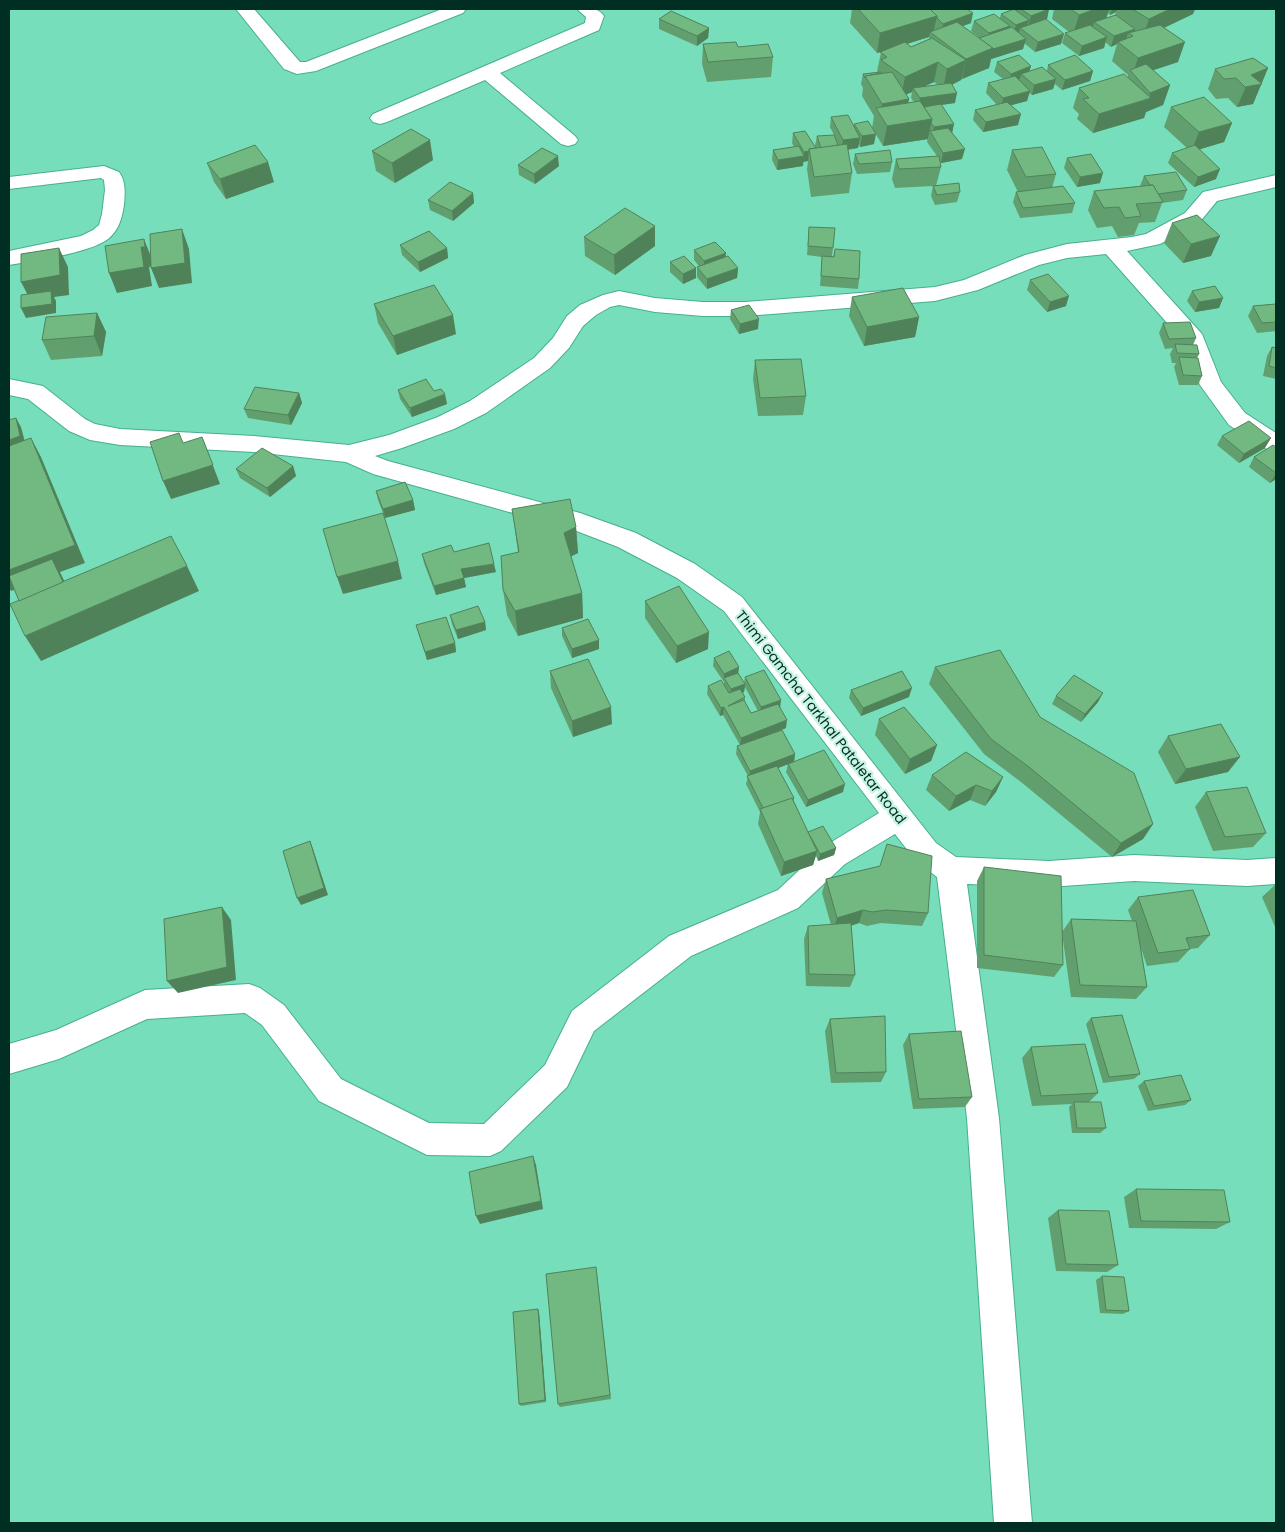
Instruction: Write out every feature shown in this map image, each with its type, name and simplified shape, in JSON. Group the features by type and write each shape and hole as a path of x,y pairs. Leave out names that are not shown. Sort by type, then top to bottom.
{"street":[{"path":"245,9 291,65 297,68 309,67 457,9"},
{"path":"380,118 593,26 595,16 586,9"},
{"path":"487,72 568,140"},
{"path":"9,183 104,172 112,176 115,184 112,221 97,237 87,242 9,258"},
{"path":"9,387 35,392 76,425 90,432 120,437 254,444 350,454 394,442 446,423 478,407 542,363 561,343 574,321 588,310 603,302 619,298 703,309 745,309 935,294 970,285 1041,258 1067,251 1153,239 1192,218 1210,196 1276,180"},
{"path":"1111,246 1194,339 1211,385 1237,419 1276,444"},
{"name":"Thimi Gamcha Tarkhal Pataletar Road","path":"350,454 381,468 580,522 627,540 686,571 733,604 926,852 952,870"},
{"path":"9,1059 59,1044 145,1005 249,998 274,1015 330,1090 428,1139 490,1140 556,1076 583,1021 680,946 788,899 835,855 898,817"},
{"path":"1013,1523 983,1118 952,870 1049,874 1134,868 1247,873 1276,871"}],"building":[{"path":"858,9 930,9 937,16 880,33"},
{"path":"930,9 967,9 973,13 943,24"},
{"path":"1014,9 1029,20 1016,25 1001,14"},
{"path":"1021,9 1049,9 1031,16"},
{"path":"1071,9 1095,9 1079,15"},
{"path":"1132,9 1170,9 1149,19"},
{"path":"671,11 709,28 697,36 659,19"},
{"path":"994,14 1010,26 989,33 974,21"},
{"path":"1116,15 1135,29 1114,36 1094,22"},
{"path":"1046,19 1064,34 1038,42 1020,28"},
{"path":"957,22 993,48 966,59 930,32"},
{"path":"1090,25 1107,37 1082,46 1065,33"},
{"path":"1160,25 1185,42 1138,58 1118,42 1133,36 1128,33"},
{"path":"1012,27 1026,39 993,49 979,38"},
{"path":"932,38 966,60 947,69 938,62 905,77 881,60 887,57 880,52 905,42 911,47"},
{"path":"736,42 738,47 768,44 773,57 708,62 703,44"},
{"path":"1019,55 1031,66 1011,74 997,62"},
{"path":"1075,55 1093,71 1065,80 1048,65"},
{"path":"1253,58 1268,68 1251,75 1262,84 1245,87 1236,78 1224,79 1215,69"},
{"path":"1146,64 1170,85 1150,93 1130,70"},
{"path":"1042,67 1056,79 1034,85 1021,74"},
{"path":"881,72 865,76 865,78 863,74"},
{"path":"892,72 909,99 882,104 865,76"},
{"path":"1124,74 1151,98 1099,114 1083,99 1089,98 1079,88"},
{"path":"1015,76 1030,91 1003,98 988,83"},
{"path":"951,83 957,93 920,98 913,88"},
{"path":"1204,97 1232,123 1199,132 1171,107"},
{"path":"920,101 932,119 887,126 876,108"},
{"path":"1007,102 1021,114 986,122 975,110"},
{"path":"941,104 954,124 934,127 931,123 932,119 924,107"},
{"path":"848,115 860,138 843,140 831,117"},
{"path":"868,121 876,134 862,136 854,124"},
{"path":"948,128 965,149 943,153 930,131"},
{"path":"411,129 430,140 392,163 372,151"},
{"path":"805,131 816,148 804,152 793,133"},
{"path":"834,135 838,145 821,148 817,136"},
{"path":"847,144 852,173 814,177 809,149"},
{"path":"255,145 268,162 220,179 207,163"},
{"path":"1195,145 1220,169 1198,177 1172,153"},
{"path":"799,146 804,156 778,160 773,150"},
{"path":"1042,147 1056,174 1026,177 1012,150"},
{"path":"542,148 558,156 534,174 518,165"},
{"path":"890,150 892,162 859,164 855,154"},
{"path":"1091,154 1103,173 1080,177 1067,158"},
{"path":"939,156 941,167 899,169 896,159"},
{"path":"1176,172 1187,190 1158,194 1153,185 1150,185 1144,176"},
{"path":"450,182 473,193 452,211 428,200"},
{"path":"959,183 960,192 937,195 933,186"},
{"path":"1153,185 1163,202 1136,204 1141,216 1125,218 1119,207 1104,208 1094,191"},
{"path":"1063,186 1075,203 1023,208 1016,192"},
{"path":"625,208 655,226 614,255 584,237"},
{"path":"1197,215 1220,236 1191,244 1172,223"},
{"path":"809,227 835,228 833,248 808,246"},
{"path":"182,229 185,263 151,268 150,234"},
{"path":"429,231 447,248 418,262 400,245"},
{"path":"144,239 145,247 141,247 144,267 109,273 105,246"},
{"path":"715,242 726,253 704,261 694,250"},
{"path":"59,248 60,275 21,282 21,254"},
{"path":"835,249 860,251 859,279 821,276 822,256 834,257"},
{"path":"684,256 696,268 683,274 670,262"},
{"path":"728,256 738,268 707,279 697,267"},
{"path":"1048,274 1069,296 1050,302 1030,280"},
{"path":"434,285 453,315 393,336 374,304"},
{"path":"1215,286 1223,298 1199,302 1192,291 1201,289"},
{"path":"903,288 919,317 867,327 852,297"},
{"path":"51,291 52,304 21,308 21,295"},
{"path":"1276,304 1276,322 1262,323 1253,306"},
{"path":"749,305 759,319 740,324 731,310"},
{"path":"97,313 94,336 42,340 46,317"},
{"path":"1190,322 1196,338 1169,339 1163,323"},
{"path":"1175,344 1197,345 1199,354 1177,353"},
{"path":"1272,347 1276,348 1276,368 1269,366"},
{"path":"1179,357 1198,358 1202,376 1183,375"},
{"path":"801,359 806,396 760,398 755,360"},
{"path":"426,379 434,391 441,389 445,394 410,408 398,390"},
{"path":"255,387 299,393 288,415 244,409"},
{"path":"16,418 20,436 9,440 9,420"},
{"path":"1249,421 1271,438 1244,454 1222,436"},
{"path":"179,433 183,443 202,437 213,465 163,481 150,442"},
{"path":"31,438 75,545 9,570 9,446"},
{"path":"1273,445 1276,447 1276,473 1254,457"},
{"path":"262,448 293,466 267,488 236,469"},
{"path":"405,482 413,500 383,509 376,491"},
{"path":"570,499 576,527 564,533 582,593 515,611 503,590 501,556 519,552 512,509"},
{"path":"383,513 398,561 337,577 323,529"},
{"path":"171,536 187,566 25,636 10,604"},
{"path":"489,543 494,564 461,569 464,578 434,586 422,554 451,545 454,552"},
{"path":"52,559 63,582 19,601 9,576"},
{"path":"679,586 709,632 677,646 645,601"},
{"path":"478,606 485,622 456,630 450,615"},
{"path":"446,617 455,643 425,652 416,625"},
{"path":"588,619 599,640 572,649 562,628"},
{"path":"1000,650 1040,717 1134,773 1153,824 1121,843 1029,767 991,739 935,667"},
{"path":"729,651 739,667 724,674 714,658"},
{"path":"588,659 611,707 572,721 550,671"},
{"path":"764,670 781,700 761,707 745,677"},
{"path":"902,671 912,688 863,708 851,690"},
{"path":"738,673 745,684 731,689 724,678"},
{"path":"1074,675 1103,693 1085,714 1056,696"},
{"path":"721,680 729,693 740,689 745,697 728,706 744,700 751,713 778,704 787,720 741,738 724,707 721,708 708,686"},
{"path":"904,707 937,745 910,759 879,719"},
{"path":"1221,724 1240,757 1186,769 1168,736"},
{"path":"782,730 795,754 750,771 737,746"},
{"path":"824,750 845,784 808,800 788,764"},
{"path":"966,752 1003,777 992,791 976,785 956,796 932,775"},
{"path":"777,766 794,798 763,808 747,776"},
{"path":"1247,787 1266,833 1225,837 1206,792"},
{"path":"792,798 817,851 784,862 760,809"},
{"path":"823,826 836,848 820,854 808,832"},
{"path":"310,841 324,888 297,898 283,851"},
{"path":"887,844 932,856 928,913 886,910 872,912 863,910 837,918 826,879 880,866"},
{"path":"984,867 1061,876 1063,965 984,955"},
{"path":"1193,890 1210,935 1186,938 1190,949 1158,953 1138,897"},
{"path":"222,907 227,967 167,981 164,919"},
{"path":"1071,919 1136,921 1147,987 1080,985"},
{"path":"851,923 855,975 809,974 808,926"},
{"path":"1122,1015 1140,1074 1109,1077 1091,1018"},
{"path":"885,1016 886,1072 836,1073 830,1019"},
{"path":"961,1031 972,1097 919,1099 909,1034"},
{"path":"1085,1044 1098,1093 1041,1096 1031,1047"},
{"path":"1181,1075 1191,1100 1154,1106 1144,1081"},
{"path":"1074,1102 1101,1102 1106,1128 1077,1128"},
{"path":"533,1156 541,1201 476,1216 469,1172"},
{"path":"1136,1189 1224,1190 1230,1222 1141,1221"},
{"path":"1058,1210 1109,1211 1118,1265 1066,1264"},
{"path":"596,1267 610,1395 558,1404 546,1274"},
{"path":"1102,1276 1124,1277 1129,1311 1106,1310"},
{"path":"538,1309 545,1400 519,1404 513,1312"}]}
